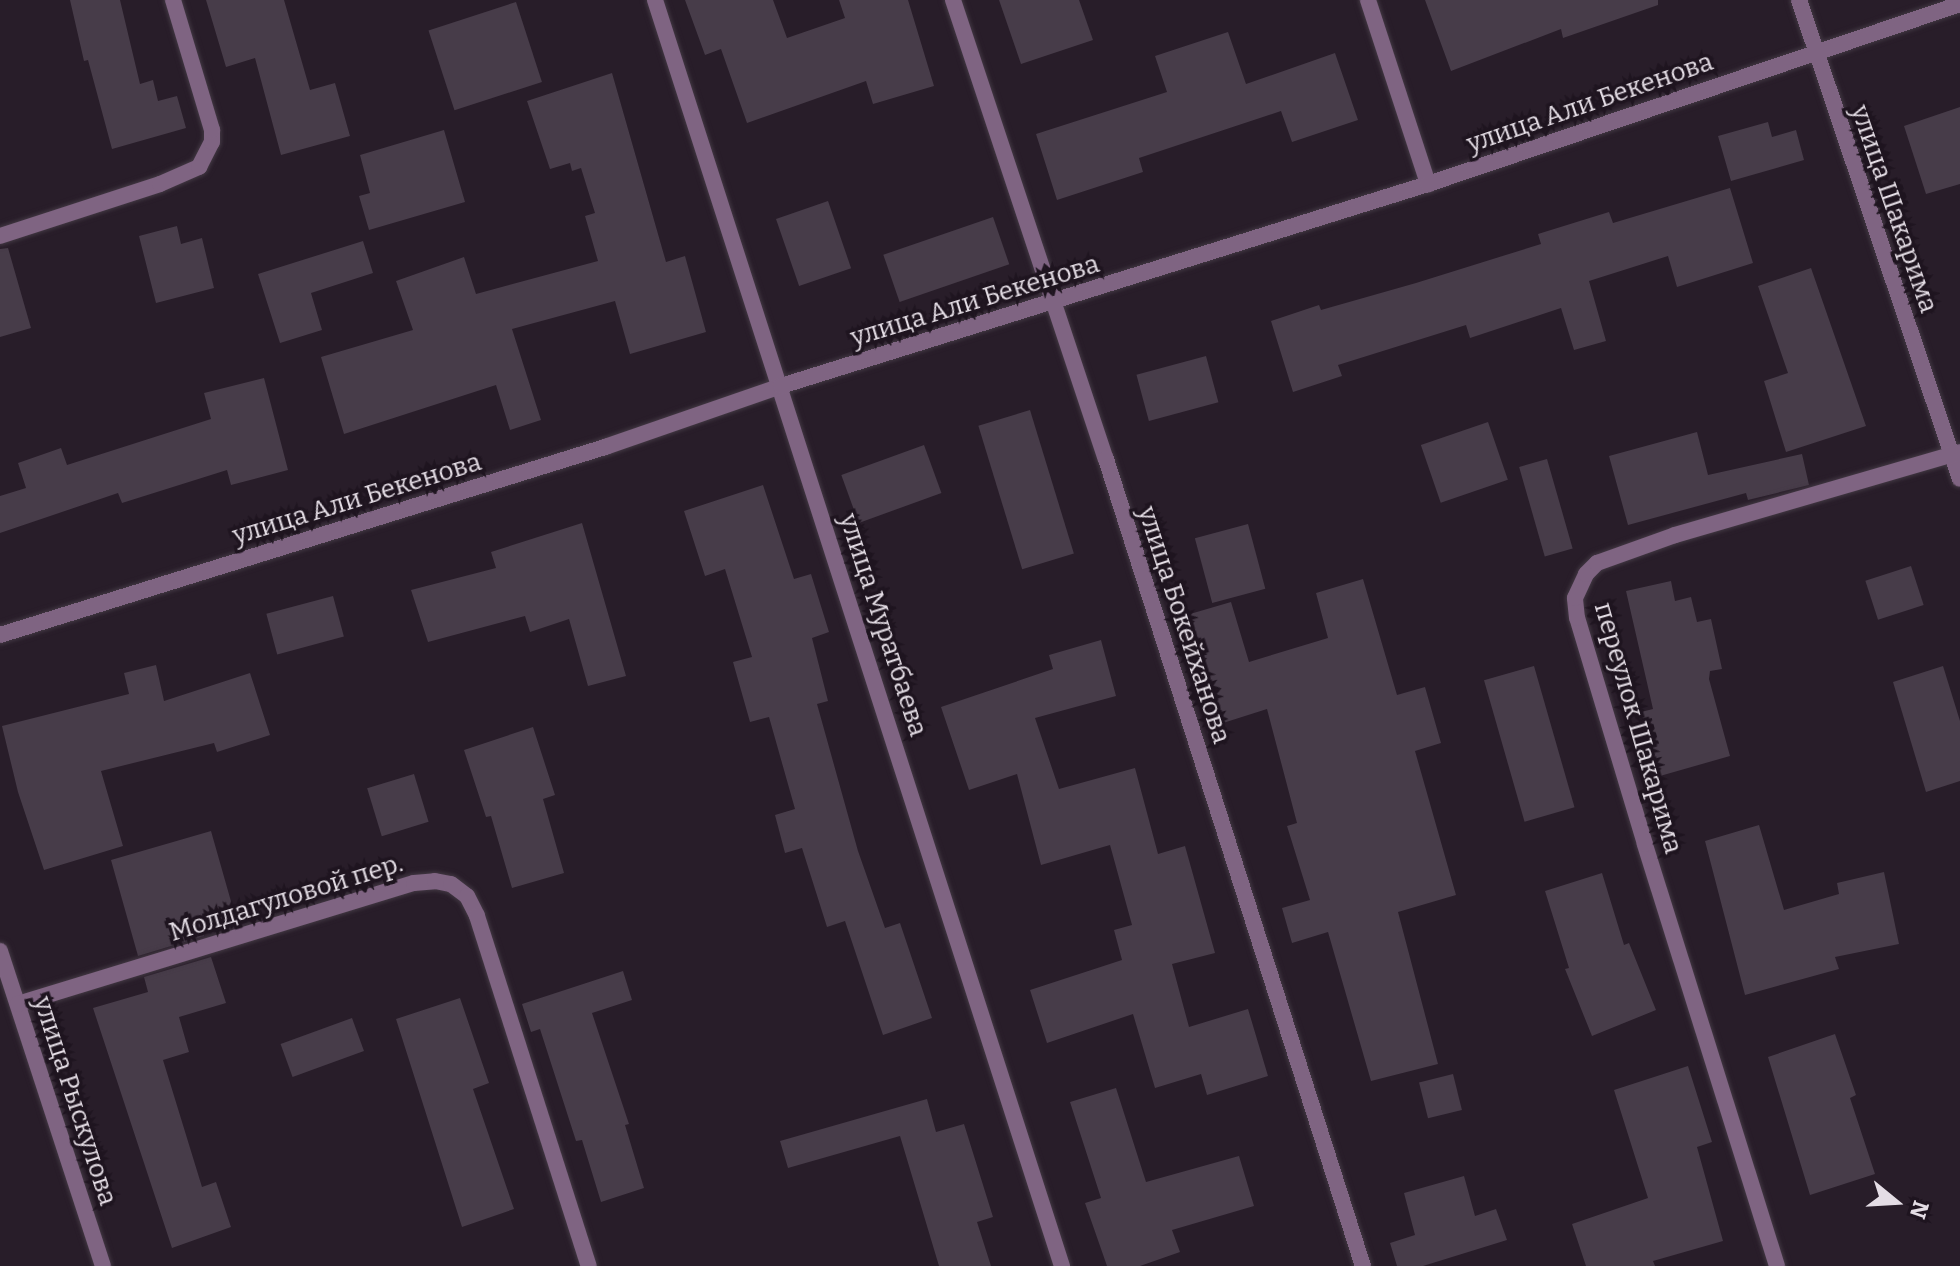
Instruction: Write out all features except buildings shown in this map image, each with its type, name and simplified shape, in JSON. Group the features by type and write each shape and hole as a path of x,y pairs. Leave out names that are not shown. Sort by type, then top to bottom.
{"street":[{"path":"0,236 160,184 199,167 212,142 212,130 173,0"},
{"name":"улица Муратбаева","path":"655,0 1062,1266"},
{"name":"улица Бокейханова","path":"953,0 1051,304 1106,459 1363,1266"},
{"path":"1368,0 1428,184"},
{"name":"улица Шакарима","path":"1799,0 1956,453 1960,479"},
{"name":"улица Али Бекенова","path":"0,635 605,447 781,386 1428,184 1960,4"},
{"name":"переулок Шакарима","path":"1777,1266 1617,754 1577,618 1575,598 1597,563 1675,535 1956,453"},
{"name":"Молдагуловой пер.","path":"18,1004 414,883 435,881 451,884 467,896 477,916 589,1266"},
{"name":"улица Рыскулова","path":"0,951 4,979 18,1004 103,1266"}]}
